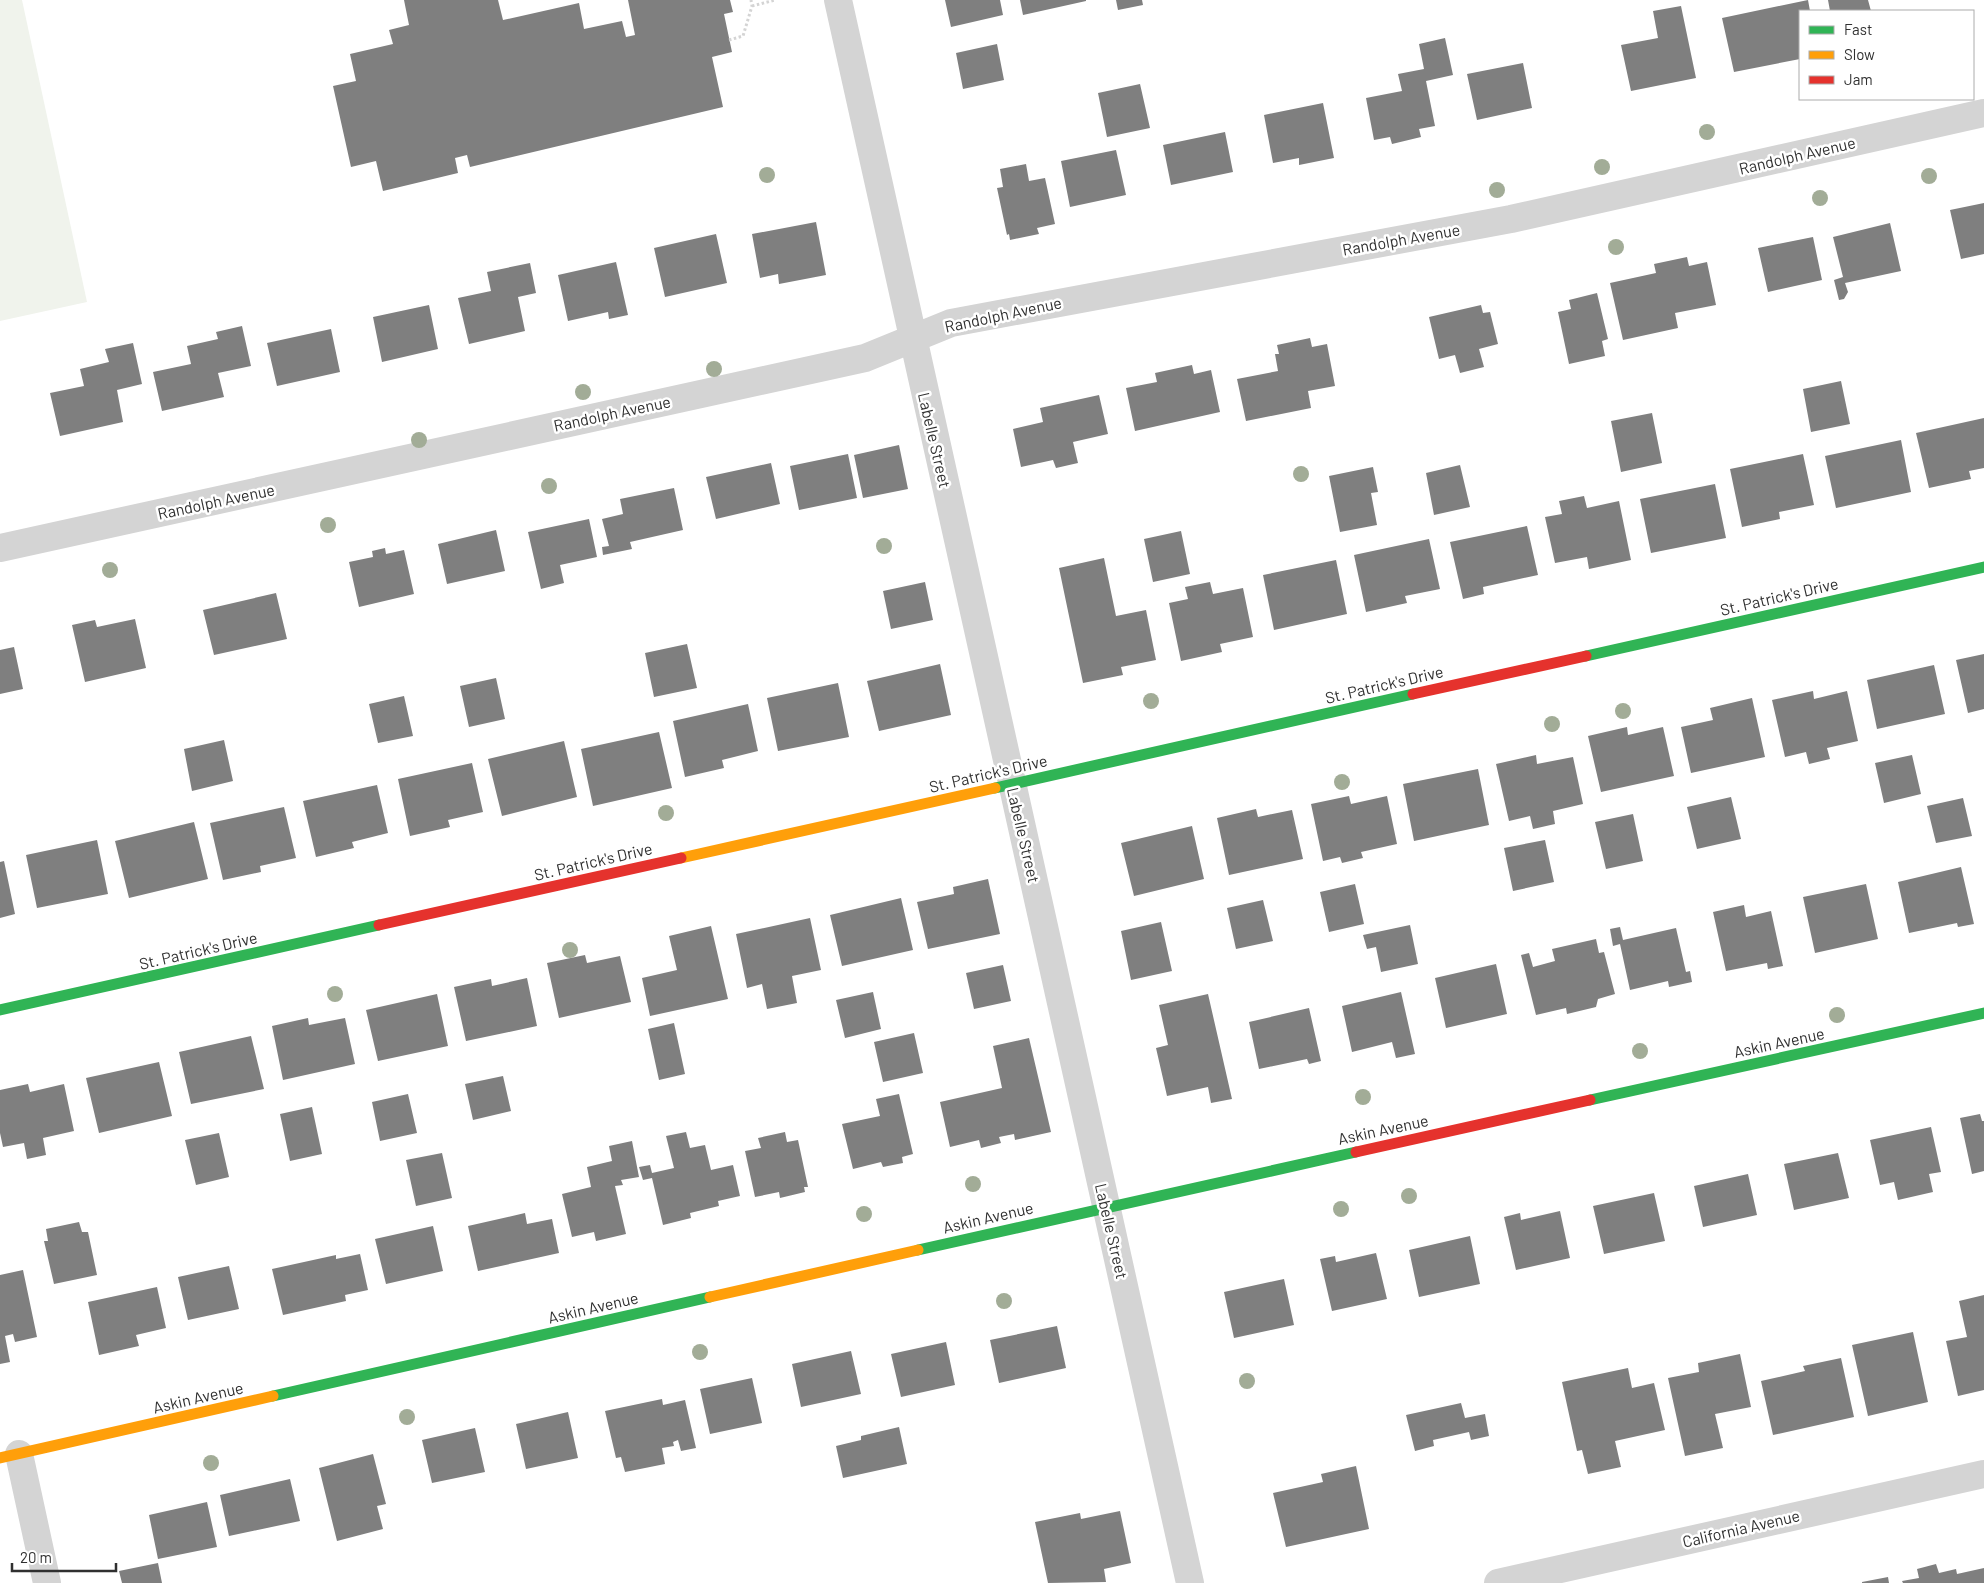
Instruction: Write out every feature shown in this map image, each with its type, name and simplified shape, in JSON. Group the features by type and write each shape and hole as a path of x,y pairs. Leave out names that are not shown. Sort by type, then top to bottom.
{"street":[{"name":"Labelle Street","path":"838,0 1190,1583"},
{"name":"Randolph Avenue","path":"0,548 855,360 951,323 1511,219 1984,113"},
{"name":"St. Patrick's Drive","path":"0,1010 1984,567"},
{"name":"Askin Avenue","path":"10,1456 1107,1207 1984,1013"},
{"path":"10,1456 47,1583"},
{"name":"California Avenue","path":"1498,1583 1984,1474"}],"path":[{"path":"729,40 743,36 752,6 751,0"},
{"path":"752,6 775,0"}],"shaded area":[{"path":"0,0 22,0 87,302 0,321"}],"building":[{"path":"404,0 498,0 503,20 579,3 584,29 622,21 626,37 635,35 628,0 730,0 733,12 724,14 732,52 712,57 723,107 470,167 467,155 455,158 458,173 383,191 376,161 351,167 333,86 356,81 350,54 393,44 389,30 409,25"},
{"path":"945,0 1000,0 1003,15 951,27"},
{"path":"1020,0 1086,0 1086,1 1023,15"},
{"path":"1116,0 1142,0 1143,5 1118,10"},
{"path":"1808,0 1810,10 1799,10 1799,59 1734,72 1722,18"},
{"path":"1828,0 1868,0 1871,10 1830,10"},
{"path":"1681,6 1696,78 1631,91 1621,45 1658,38 1653,11"},
{"path":"1445,38 1453,75 1426,81 1435,126 1419,129 1421,137 1392,144 1390,137 1374,140 1366,98 1402,91 1398,74 1424,69 1419,44"},
{"path":"997,44 1004,80 963,89 956,53"},
{"path":"1523,63 1532,108 1477,120 1467,74"},
{"path":"1140,84 1150,128 1107,137 1098,93"},
{"path":"1323,103 1334,158 1299,165 1299,158 1273,163 1264,115"},
{"path":"1225,132 1233,172 1171,185 1163,145"},
{"path":"1116,150 1126,195 1070,207 1061,161"},
{"path":"1026,164 1029,181 1045,178 1055,224 1037,228 1039,234 1010,240 1009,234 1007,235 997,188 1003,187 1000,169"},
{"path":"1984,203 1984,254 1961,259 1950,210"},
{"path":"816,222 826,275 779,284 778,274 760,278 752,234"},
{"path":"1890,223 1901,271 1845,283 1848,292 1844,299 1839,300 1834,280 1843,277 1833,237"},
{"path":"716,234 727,283 665,297 654,248"},
{"path":"1813,237 1822,280 1768,292 1758,248"},
{"path":"1687,257 1689,266 1707,262 1716,305 1675,313 1678,328 1623,340 1610,283 1656,273 1654,264"},
{"path":"616,262 628,315 609,319 608,312 568,321 558,275"},
{"path":"530,263 536,293 518,297 525,331 469,344 458,298 491,291 487,272"},
{"path":"1597,293 1608,339 1602,341 1605,356 1569,364 1558,312 1571,309 1569,300"},
{"path":"429,305 438,349 382,362 373,317"},
{"path":"1481,305 1483,313 1490,312 1498,344 1479,349 1484,367 1460,373 1455,355 1439,359 1429,317"},
{"path":"242,326 251,366 218,373 224,397 162,411 153,372 191,364 187,346 218,339 216,332"},
{"path":"331,329 340,372 277,386 267,343"},
{"path":"1310,338 1312,347 1327,344 1335,386 1308,391 1311,408 1246,421 1237,379 1278,371 1275,354 1279,354 1277,345"},
{"path":"133,343 142,384 117,390 123,422 60,436 50,393 84,386 80,369 109,362 105,349"},
{"path":"1192,365 1194,374 1211,370 1220,412 1135,431 1126,388 1157,382 1155,373"},
{"path":"1841,381 1850,424 1811,432 1803,389"},
{"path":"1099,395 1108,434 1073,442 1078,463 1056,468 1053,460 1021,467 1013,429 1043,422 1040,408"},
{"path":"1652,413 1662,463 1621,472 1611,421"},
{"path":"1984,418 1984,468 1969,471 1971,479 1929,488 1916,433"},
{"path":"1901,440 1911,492 1836,508 1825,456"},
{"path":"899,445 908,489 863,498 854,455"},
{"path":"848,454 857,498 799,510 790,466"},
{"path":"1803,454 1814,505 1779,512 1780,519 1742,527 1730,469"},
{"path":"771,463 780,504 716,519 706,477"},
{"path":"1460,465 1470,507 1434,515 1426,473"},
{"path":"1373,467 1378,492 1371,493 1377,525 1340,532 1329,476"},
{"path":"1715,484 1726,538 1651,553 1640,499"},
{"path":"674,488 683,530 630,542 632,549 603,555 602,547 609,546 602,519 623,514 620,499"},
{"path":"1584,496 1587,508 1619,501 1631,560 1589,569 1587,557 1555,563 1545,517 1562,514 1559,501"},
{"path":"589,519 597,557 560,565 564,583 541,589 528,532"},
{"path":"1527,526 1538,575 1483,587 1484,594 1463,599 1450,542"},
{"path":"496,530 505,571 447,584 438,544"},
{"path":"1181,531 1190,574 1153,582 1144,539"},
{"path":"1429,539 1440,589 1405,596 1407,603 1366,612 1354,555"},
{"path":"385,548 386,554 404,550 414,594 359,607 349,562 373,557 372,551"},
{"path":"1104,558 1116,616 1146,610 1156,660 1121,667 1123,675 1083,683 1059,568"},
{"path":"1336,560 1347,614 1274,630 1263,575"},
{"path":"925,582 933,620 891,629 883,591"},
{"path":"1210,582 1213,594 1243,588 1253,637 1220,644 1222,652 1181,661 1169,603 1188,599 1185,587"},
{"path":"276,593 287,639 214,655 203,610"},
{"path":"135,619 146,668 85,682 72,625 95,620 97,627"},
{"path":"687,644 697,688 654,697 645,653"},
{"path":"14,647 23,689 0,694 0,650"},
{"path":"1984,654 1984,709 1968,713 1956,660"},
{"path":"940,664 951,715 879,731 867,681"},
{"path":"1934,665 1945,714 1877,729 1867,680"},
{"path":"496,678 505,719 469,727 460,686"},
{"path":"838,683 849,737 778,751 767,698"},
{"path":"1813,691 1814,699 1847,691 1858,741 1827,748 1830,759 1809,764 1806,752 1785,757 1772,700"},
{"path":"404,696 413,736 378,743 369,704"},
{"path":"1752,698 1765,757 1691,773 1681,727 1713,720 1710,708"},
{"path":"748,704 758,751 722,760 724,768 685,777 673,721"},
{"path":"1627,727 1628,735 1663,727 1674,776 1601,792 1588,736"},
{"path":"659,732 672,788 593,806 581,749"},
{"path":"224,740 233,781 192,791 184,749"},
{"path":"564,741 577,797 502,816 488,759"},
{"path":"1536,755 1537,764 1573,757 1583,804 1553,811 1555,824 1533,829 1530,816 1509,821 1496,764"},
{"path":"1912,755 1921,794 1884,803 1875,763"},
{"path":"472,763 483,812 448,820 450,827 410,836 398,779"},
{"path":"1478,769 1489,825 1414,841 1403,784"},
{"path":"377,785 388,833 352,842 354,848 316,857 303,801"},
{"path":"1349,796 1351,804 1387,796 1397,844 1361,852 1363,858 1342,863 1340,857 1323,861 1311,804"},
{"path":"1731,797 1741,839 1697,849 1687,807"},
{"path":"1963,798 1972,836 1936,843 1927,806"},
{"path":"284,807 296,858 260,866 261,872 223,880 210,823"},
{"path":"1256,809 1258,817 1292,810 1303,859 1229,875 1217,818"},
{"path":"1633,814 1643,861 1606,869 1595,822"},
{"path":"194,822 208,879 129,898 115,841"},
{"path":"1192,826 1204,879 1134,896 1121,843"},
{"path":"97,840 108,894 37,908 26,855"},
{"path":"1545,840 1554,882 1513,891 1504,848"},
{"path":"4,861 15,914 0,918 0,862"},
{"path":"1961,867 1974,924 1958,927 1957,923 1909,933 1898,882"},
{"path":"988,879 1000,934 928,949 917,902 954,894 953,887"},
{"path":"1355,884 1364,924 1329,932 1320,892"},
{"path":"1866,884 1878,939 1815,953 1803,897"},
{"path":"901,898 913,950 842,966 830,915"},
{"path":"1263,900 1273,941 1236,949 1227,908"},
{"path":"1744,905 1746,917 1771,911 1783,966 1768,969 1767,963 1726,971 1713,912"},
{"path":"810,918 821,970 792,976 797,1003 767,1009 762,984 747,988 736,934"},
{"path":"1161,922 1172,971 1131,980 1121,931"},
{"path":"1410,925 1418,964 1381,972 1376,947 1367,949 1363,935"},
{"path":"711,926 728,999 650,1016 642,978 677,970 669,936"},
{"path":"1620,927 1623,940 1676,928 1686,972 1690,971 1692,982 1669,987 1668,981 1630,990 1620,944 1613,946 1610,929"},
{"path":"1596,939 1599,953 1604,952 1615,994 1598,999 1596,1007 1567,1014 1566,1008 1536,1015 1521,955 1529,953 1533,967 1555,961 1552,949"},
{"path":"585,955 587,963 620,956 631,1002 559,1018 547,963"},
{"path":"1496,964 1507,1014 1446,1028 1435,978"},
{"path":"1003,965 1011,1001 974,1009 966,973"},
{"path":"527,978 537,1026 466,1041 454,987 491,979 492,986"},
{"path":"873,992 881,1029 845,1038 836,1000"},
{"path":"1401,992 1415,1054 1396,1058 1392,1042 1352,1052 1342,1006"},
{"path":"437,994 448,1046 378,1061 366,1010"},
{"path":"1208,994 1232,1099 1211,1103 1208,1087 1167,1096 1156,1048 1168,1045 1159,1005"},
{"path":"1309,1008 1321,1061 1309,1064 1307,1059 1259,1069 1249,1022"},
{"path":"308,1018 309,1025 345,1018 355,1064 283,1080 272,1026"},
{"path":"674,1023 685,1074 659,1080 648,1029"},
{"path":"914,1033 923,1073 883,1082 874,1042"},
{"path":"251,1036 264,1089 191,1104 179,1052"},
{"path":"1029,1038 1051,1132 1015,1140 1014,1134 999,1137 1001,1143 981,1148 979,1140 950,1147 940,1102 1002,1088 993,1046"},
{"path":"159,1062 172,1116 99,1133 86,1078"},
{"path":"503,1076 511,1111 473,1120 465,1084"},
{"path":"28,1084 30,1092 64,1084 74,1131 43,1138 46,1155 27,1159 24,1143 3,1147 0,1133 0,1090"},
{"path":"408,1094 417,1133 380,1141 372,1102"},
{"path":"899,1094 913,1154 902,1157 903,1163 883,1167 881,1162 853,1169 842,1124 880,1116 876,1099"},
{"path":"312,1107 322,1154 290,1161 280,1114"},
{"path":"1980,1114 1982,1121 1984,1121 1984,1171 1972,1174 1960,1118"},
{"path":"1931,1127 1941,1172 1929,1174 1933,1192 1898,1200 1894,1182 1880,1185 1870,1140"},
{"path":"686,1132 690,1148 705,1145 711,1170 733,1165 740,1196 718,1201 719,1206 690,1213 691,1218 663,1225 652,1178 643,1180 639,1167 650,1165 652,1173 674,1168 666,1136"},
{"path":"785,1132 787,1142 798,1140 808,1187 804,1187 805,1192 780,1198 779,1192 755,1197 745,1151 761,1148 758,1138"},
{"path":"219,1133 229,1177 196,1185 185,1140"},
{"path":"632,1141 639,1177 621,1180 623,1185 615,1186 626,1234 596,1241 594,1232 572,1237 562,1194 591,1187 587,1167 612,1161 609,1146"},
{"path":"442,1153 452,1198 416,1206 406,1160"},
{"path":"1838,1153 1849,1198 1794,1210 1784,1164"},
{"path":"1748,1174 1757,1215 1703,1227 1694,1186"},
{"path":"1654,1193 1665,1241 1604,1254 1593,1206"},
{"path":"1560,1211 1570,1258 1516,1270 1504,1217 1520,1213 1521,1220"},
{"path":"525,1213 527,1224 552,1219 559,1253 478,1271 468,1226"},
{"path":"79,1222 82,1232 88,1232 97,1275 54,1284 44,1241 48,1241 46,1229"},
{"path":"433,1226 443,1271 386,1284 375,1239"},
{"path":"1470,1236 1480,1284 1419,1297 1409,1250"},
{"path":"1376,1253 1387,1299 1332,1311 1320,1259 1335,1256 1336,1262"},
{"path":"360,1254 368,1290 345,1295 346,1301 283,1315 272,1269 336,1255 336,1259"},
{"path":"229,1266 239,1309 188,1320 178,1277"},
{"path":"23,1270 37,1337 15,1342 13,1334 5,1336 10,1362 0,1364 0,1275"},
{"path":"1284,1279 1294,1325 1234,1338 1224,1292"},
{"path":"157,1287 166,1328 136,1335 139,1346 99,1355 88,1302"},
{"path":"1984,1295 1984,1390 1958,1396 1946,1341 1967,1337 1959,1301"},
{"path":"1057,1326 1066,1368 999,1383 990,1340"},
{"path":"1913,1332 1928,1402 1868,1416 1852,1345"},
{"path":"946,1342 955,1385 901,1397 891,1354"},
{"path":"851,1351 861,1394 801,1407 792,1364"},
{"path":"1740,1354 1751,1407 1715,1414 1723,1448 1685,1456 1668,1378 1699,1372 1698,1363"},
{"path":"1841,1358 1854,1417 1773,1435 1761,1381 1805,1371 1803,1366"},
{"path":"1628,1368 1632,1388 1654,1383 1665,1430 1615,1441 1621,1467 1588,1474 1582,1450 1577,1451 1562,1382"},
{"path":"752,1378 762,1423 710,1434 700,1389"},
{"path":"662,1399 663,1405 685,1400 696,1448 681,1451 678,1440 673,1442 674,1446 662,1448 665,1464 625,1472 621,1457 616,1458 605,1411"},
{"path":"1461,1403 1465,1418 1485,1414 1489,1436 1471,1440 1469,1432 1433,1440 1434,1446 1415,1451 1406,1415"},
{"path":"568,1412 578,1458 526,1469 516,1424"},
{"path":"899,1427 907,1464 843,1478 836,1446 861,1440 861,1436"},
{"path":"475,1428 485,1472 432,1483 422,1440"},
{"path":"373,1454 386,1504 377,1506 383,1529 337,1541 319,1468"},
{"path":"1356,1466 1369,1529 1286,1547 1273,1493 1323,1482 1321,1474"},
{"path":"290,1479 300,1521 229,1536 220,1495"},
{"path":"207,1502 217,1547 158,1559 149,1515"},
{"path":"1120,1511 1131,1563 1104,1569 1106,1582 1048,1583 1035,1522 1080,1513 1081,1519"},
{"path":"158,1563 162,1583 122,1583 119,1571"},
{"path":"1936,1564 1939,1573 1956,1569 1957,1574 1984,1568 1984,1583 1903,1583 1902,1581 1919,1578 1917,1569"},
{"path":"1888,1577 1889,1583 1862,1583 1862,1582"}],"traffic: fast":[{"path":"1586,656 1984,567"},
{"path":"995,788 1413,694"},
{"path":"0,1010 379,925"},
{"path":"1590,1100 1984,1013"},
{"path":"918,1250 1356,1152"},
{"path":"273,1396 710,1297"}],"traffic: slow":[{"path":"681,858 995,788"},
{"path":"710,1297 918,1250"},
{"path":"0,1458 273,1396"}],"traffic: jam":[{"path":"1413,694 1586,656"},
{"path":"379,925 681,858"},
{"path":"1356,1152 1590,1100"}]}
